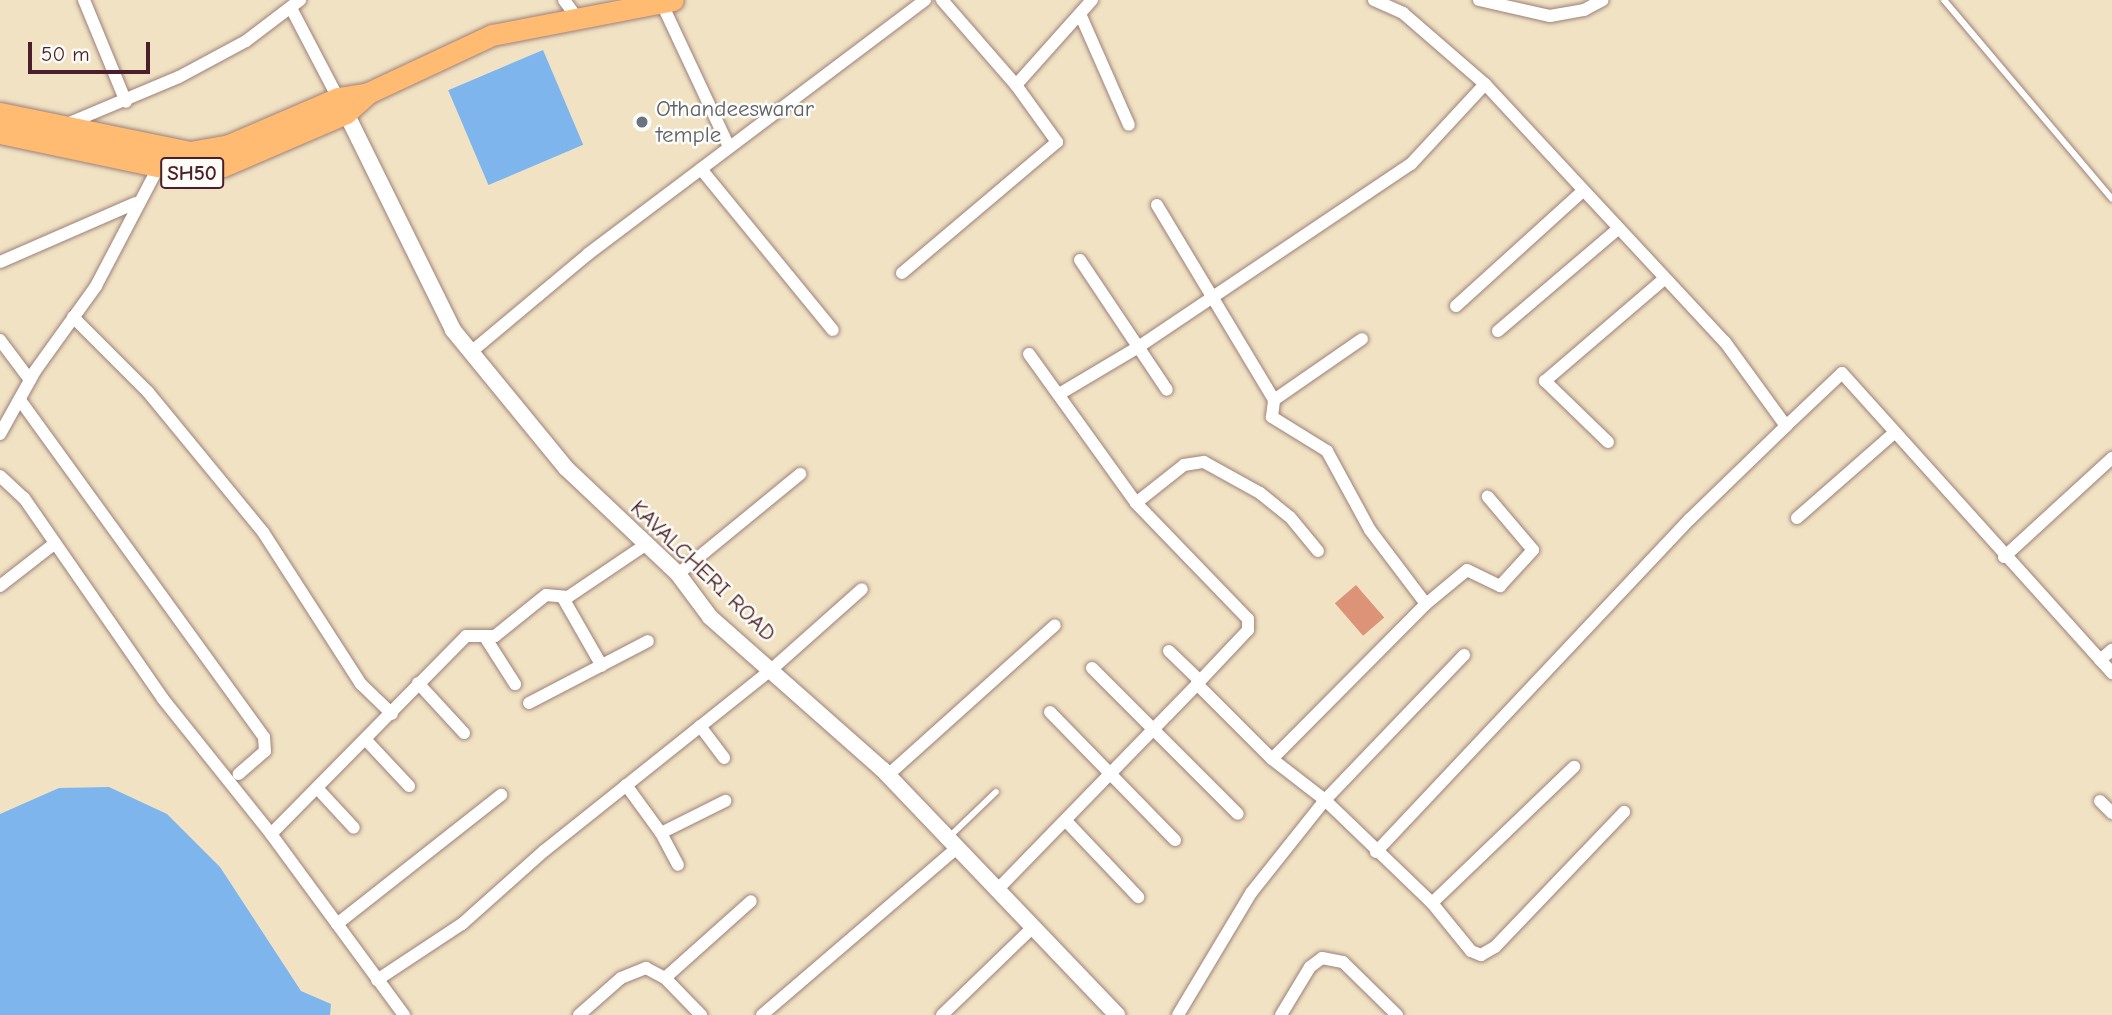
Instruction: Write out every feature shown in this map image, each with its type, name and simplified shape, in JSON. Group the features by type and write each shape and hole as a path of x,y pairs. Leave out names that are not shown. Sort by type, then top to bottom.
{"main road":[{"name":"SH50","path":"0,133 157,170 189,173 223,166 368,93 492,35 668,2"},
{"name":"SH50","path":"0,113 191,152 229,145 342,106"}],"street":[{"path":"84,0 126,102"},
{"path":"564,0 578,19"},
{"path":"471,352 729,147 925,0"},
{"path":"902,273 1057,142 1016,85 942,0"},
{"path":"1016,85 1092,0"},
{"path":"1374,0 1403,13 1485,85 1725,342 1786,426"},
{"path":"1479,0 1550,16 1584,10 1603,0"},
{"path":"668,2 729,147"},
{"path":"61,126 126,102 235,47 295,4 342,106"},
{"path":"1080,14 1129,125"},
{"path":"1061,393 1213,299 1411,164 1485,85"},
{"name":"KAVALCHERI ROAD","path":"342,106 433,294 471,352 566,468 678,575 710,617 772,669 888,775 1117,1015"},
{"path":"0,434 30,380 96,286 136,203 167,149"},
{"path":"701,169 833,330"},
{"path":"1456,306 1583,191"},
{"path":"0,262 136,203"},
{"path":"1157,205 1274,400 1272,417 1326,451 1370,530 1426,604"},
{"path":"1498,331 1618,229"},
{"path":"1080,260 1167,390"},
{"path":"1608,442 1545,381 1664,279"},
{"path":"73,317 148,392 262,532 361,684 392,714"},
{"path":"1274,400 1362,339"},
{"path":"0,340 30,380"},
{"path":"997,890 1112,775 1248,630 1248,619 1136,503 1061,393 1029,354"},
{"path":"1376,852 1690,519 1842,373 2004,557 2112,673"},
{"path":"20,400 264,737 265,751 239,774"},
{"path":"1797,518 1894,433"},
{"path":"2004,557 2112,458"},
{"path":"1136,503 1184,465 1204,462 1260,493 1290,517 1318,551"},
{"path":"678,575 800,474"},
{"path":"0,476 24,498 163,699 271,834 404,1015"},
{"path":"1272,759 1426,604 1467,570 1500,586 1533,550 1488,497"},
{"path":"0,586 54,544"},
{"path":"271,834 469,634 495,636 546,595 563,598 645,545"},
{"path":"377,980 462,925 626,785 772,669 862,589"},
{"path":"563,598 602,666"},
{"path":"888,775 1055,625"},
{"path":"485,637 515,684"},
{"path":"529,703 648,641"},
{"path":"2101,660 2112,650"},
{"path":"1169,651 1272,759 1325,800 1432,903 1471,951 1488,952 1624,812"},
{"path":"1178,1015 1251,892 1325,800 1464,655"},
{"path":"1092,668 1238,814"},
{"path":"418,683 464,733"},
{"path":"1050,712 1174,840"},
{"path":"700,726 724,758"},
{"path":"366,740 409,786"},
{"path":"1432,903 1574,767"},
{"path":"626,785 662,833 678,865"},
{"path":"317,788 354,828"},
{"path":"337,924 501,795"},
{"path":"662,833 725,801"},
{"path":"2100,801 2112,813"},
{"path":"1066,821 1138,897"},
{"path":"762,1015 952,843"},
{"path":"665,978 751,901"},
{"path":"942,1015 1033,927"},
{"path":"1281,1015 1310,967 1322,958 1343,962 1397,1015"},
{"path":"579,1015 635,969 646,968 665,978 701,1015"}],"lane":[{"path":"1944,0 2112,199"},
{"path":"952,843 996,792"}],"water":[{"path":"543,50 583,145 488,185 448,90"},
{"path":"109,787 167,814 220,867 301,991 331,1004 330,1015 0,1015 0,814 59,788"}],"building":[{"path":"1356,585 1384,617 1363,636 1335,603"}],"place":[{"name":"Othandeeswarar temple","path":"642,122"}]}
